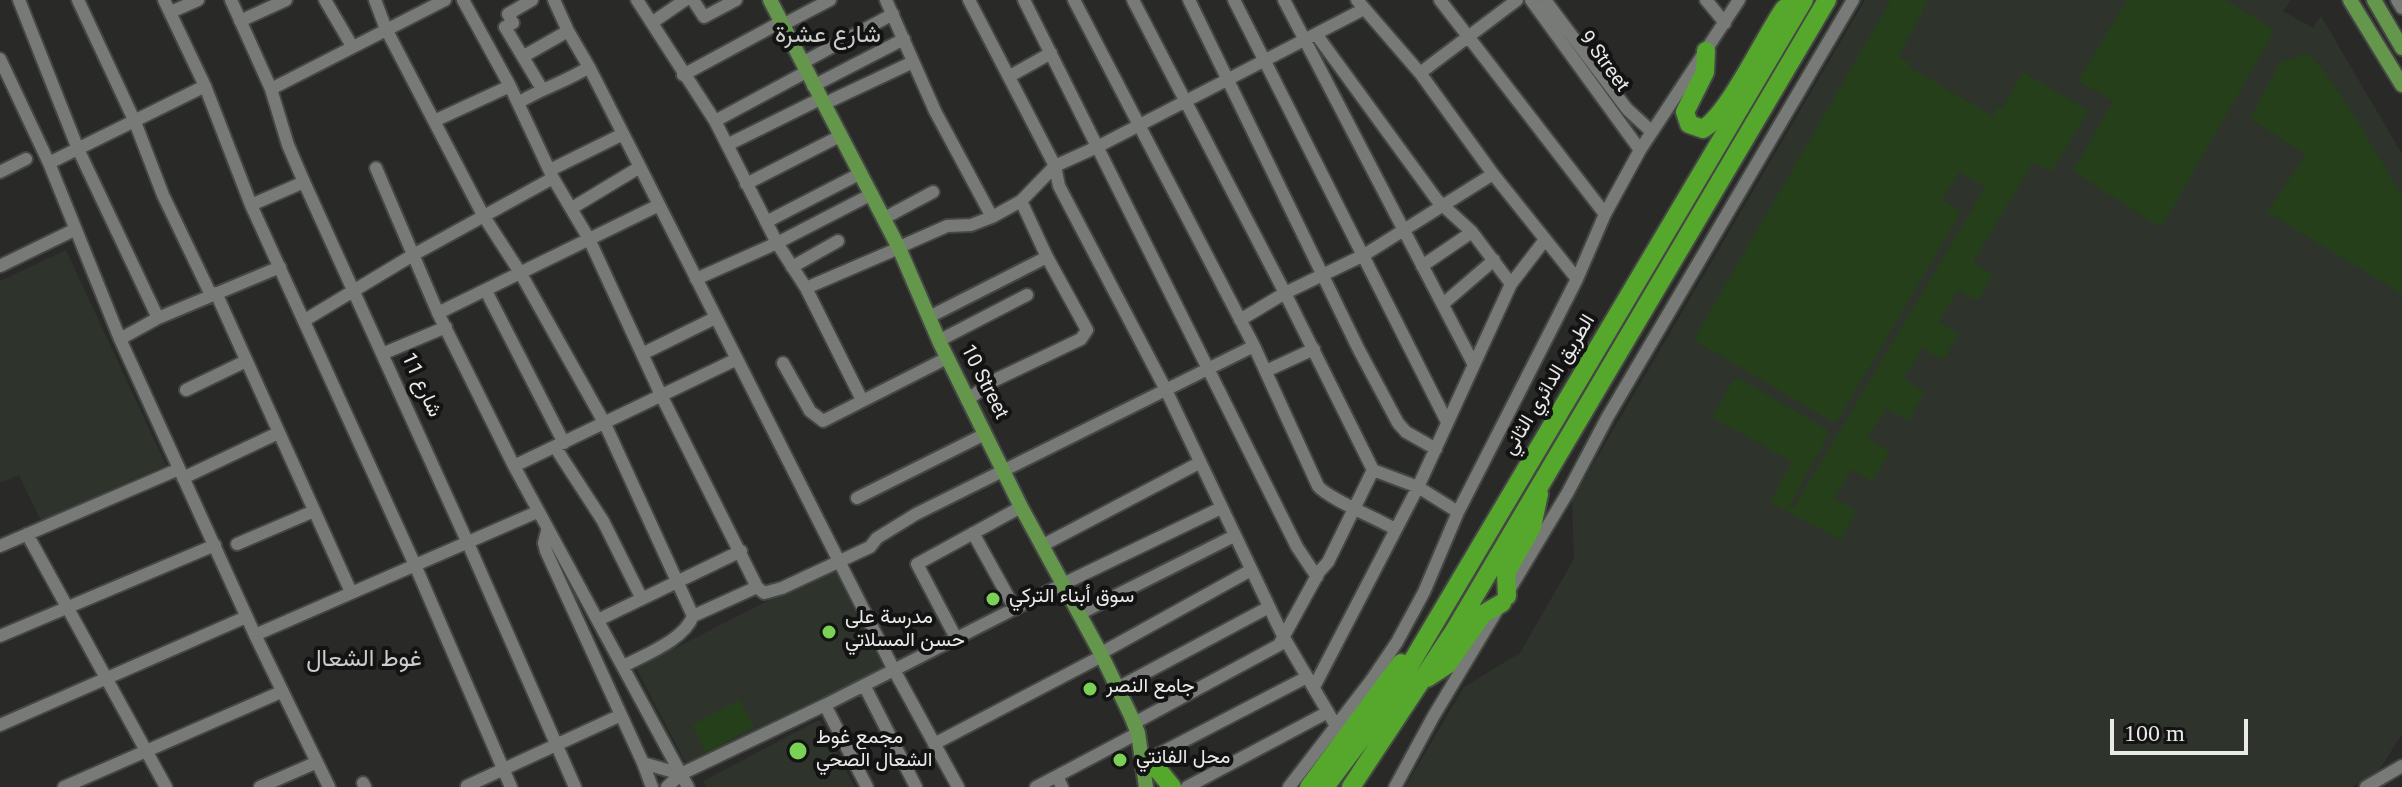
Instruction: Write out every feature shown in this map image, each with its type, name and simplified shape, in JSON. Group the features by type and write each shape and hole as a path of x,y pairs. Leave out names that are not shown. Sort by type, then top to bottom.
{"highway":[{"path":"1706,51 1705,72 1685,112 1689,124 1703,129 1718,115 1735,90 1784,9 1796,0"},
{"name":"الطريق الدائري الثاني","path":"1325,787 1385,707 1804,0"},
{"name":"الطريق الدائري الثاني","path":"1351,787 1421,682 1827,0"},
{"path":"1421,682 1447,665 1477,621 1504,599 1506,573 1535,519 1540,483"},
{"path":"1309,787 1396,668 1428,635"},
{"path":"1148,762 1172,787"}],"main road":[{"name":"10 Street","path":"770,0 786,22 890,215 947,358 970,397 1138,727 1148,787"},
{"name":"10 Street","path":"780,0 786,22"},
{"path":"2350,0 2402,85"},
{"path":"2374,0 2402,48"},
{"name":"10 Street","path":"815,80 840,136 902,247 1021,507 1121,686 1148,762 1148,787"}],"street":[{"path":"19,0 78,149 158,318"},
{"path":"78,0 135,122 163,195 246,361 351,592"},
{"path":"164,0 205,86 251,205 415,565 511,787"},
{"path":"171,12 198,0"},
{"name":"شارع 11","path":"231,0 271,89 288,145 304,182 575,787"},
{"path":"240,21 286,0"},
{"path":"325,0 352,46"},
{"path":"375,0 386,29 483,215 521,274 605,424 693,616"},
{"path":"271,89 445,0"},
{"path":"463,0 510,86 552,174 589,239 661,395 757,587 764,593 870,547 877,538 916,514 1254,346"},
{"path":"532,0 508,14 513,23 505,27 542,89"},
{"path":"554,0 894,670 958,787"},
{"path":"637,0 715,121 777,243 806,288 862,400"},
{"path":"653,22 685,0"},
{"path":"693,0 704,17 736,0"},
{"path":"683,75 830,0"},
{"path":"886,0 935,111 992,217"},
{"path":"969,0 1055,166 1059,186 1166,390 1283,636 1336,726"},
{"path":"1074,0 1254,346 1318,486 1329,497 1356,507 1395,529"},
{"path":"1133,0 1314,349 1373,470 1418,487 1458,512"},
{"path":"1189,0 1359,350 1401,427 1436,449"},
{"path":"1234,0 1446,420"},
{"path":"1284,0 1437,200 1472,232 1511,284"},
{"path":"1440,0 1605,214"},
{"path":"1420,73 1517,0"},
{"name":"9 Street","path":"1531,0 1640,150"},
{"name":"9 Street","path":"1545,0 1627,109 1652,132"},
{"path":"1706,0 1725,23"},
{"path":"1289,787 1397,642 1424,592 1458,512 1577,279 1605,214 1640,150 1739,0"},
{"path":"1395,787 1853,0"},
{"path":"2397,0 2402,8"},
{"path":"1028,1 1097,147 1297,547 1317,577"},
{"path":"806,288 947,226 971,225 992,217 1021,201 1055,166 1310,37 1360,5 1420,73 1544,241 1577,279"},
{"path":"727,145 815,80 893,14"},
{"path":"524,56 568,31"},
{"path":"1310,37 1402,229 1473,363"},
{"path":"715,121 904,39"},
{"path":"1010,76 1051,53"},
{"path":"815,80 913,62"},
{"path":"518,103 553,84 563,84 589,67"},
{"path":"2,68 49,163 120,339 246,617 329,787"},
{"path":"49,163 205,86"},
{"path":"434,121 510,86"},
{"path":"305,320 623,134"},
{"path":"746,184 840,136"},
{"path":"0,172 26,159"},
{"path":"572,208 640,167"},
{"path":"376,168 438,313 537,512 688,787"},
{"path":"766,222 861,173"},
{"path":"1240,320 1285,293 1364,255 1493,174"},
{"path":"251,205 304,182"},
{"path":"890,215 933,192"},
{"path":"696,279 777,243 872,194"},
{"path":"970,397 995,380 1081,339 1087,330 1021,201"},
{"path":"438,313 659,205"},
{"path":"0,266 74,230"},
{"path":"1422,266 1472,232"},
{"path":"792,267 838,241"},
{"path":"1148,762 1310,682 1418,487 1446,420 1511,284 1544,241"},
{"path":"933,315 1047,257"},
{"path":"1443,304 1494,260"},
{"path":"120,339 158,318 280,267"},
{"path":"486,291 559,445 603,521 642,599"},
{"path":"944,338 1027,295"},
{"path":"642,354 715,318"},
{"path":"382,354 446,327"},
{"path":"1266,371 1314,349"},
{"path":"783,363 810,411 823,421 947,358"},
{"path":"514,466 737,359"},
{"path":"186,390 246,361"},
{"path":"0,546 278,433"},
{"path":"857,498 985,434"},
{"path":"1045,544 1199,463"},
{"path":"1036,787 1060,781 1138,727 1279,645 1328,562 1373,470"},
{"path":"956,638 916,566 1021,507"},
{"path":"667,787 681,774 1221,508"},
{"path":"237,544 314,511"},
{"path":"255,635 537,512"},
{"path":"547,531 546,551 652,787"},
{"path":"973,533 1015,609"},
{"path":"27,534 166,787"},
{"path":"1081,613 1234,536"},
{"path":"0,636 215,545"},
{"path":"598,620 741,551"},
{"path":"934,744 1251,570"},
{"path":"624,666 679,634 689,626 693,616 757,587"},
{"path":"1121,686 1269,607"},
{"path":"0,725 246,617"},
{"path":"864,685 916,787"},
{"path":"64,787 281,692"},
{"path":"825,705 867,787"},
{"path":"1187,787 1328,712"},
{"path":"467,786 621,715"},
{"path":"260,787 315,763"},
{"path":"643,763 681,774"},
{"path":"2366,787 2402,766"}],"shaded area":[{"path":"1865,0 2291,0 2283,11 2313,28 2321,16 2402,154 2402,734 2378,772 2352,787 1405,787 1464,687 1520,653 1574,559 1572,500"},
{"path":"66,250 166,465 41,521 19,475 0,483 0,281"},
{"path":"834,567 884,667 687,765 636,668"},
{"name":"مجمع غوط الشعال الصحي","path":"819,720 855,787 706,787 703,781"}],"green space":[{"path":"1891,0 1929,0 1899,56 1909,63 1909,67 1993,116 1998,107 2002,109 2023,72 2089,111 2051,172 2033,162 1973,262 1993,274 1978,301 1958,290 1939,322 1959,334 1943,360 1922,348 1904,379 1925,392 1908,421 1886,408 1868,438 1890,452 1872,482 1851,469 1835,498 1856,511 1841,540 1770,502 1792,462 1712,417 1734,379 1740,379 1827,429 1829,433 1789,507 1793,509 1985,187 1959,172 1942,200 1961,212 1838,420 1832,422 1697,342 1695,337"},
{"path":"2127,0 2226,0 2275,30 2161,228 2073,171 2113,101 2078,81"},
{"path":"2307,53 2324,71 2356,118 2402,196 2402,294 2267,212 2306,155 2250,118 2280,63"},
{"path":"739,700 754,727 706,753 692,725"}],"place":[{"name":"سوق أبناء التركي","path":"993,599"},
{"name":"مدرسة على حسن المسلاتي","path":"829,632"},
{"name":"جامع النصر","path":"1090,689"},
{"name":"مجمع غوط الشعال الصحي","path":"798,751"},
{"name":"محل الفانتي","path":"1120,760"}],"district":[{"name":"شارع عشرة","path":"828,38"},
{"name":"غوط الشعال","path":"364,662"}]}
